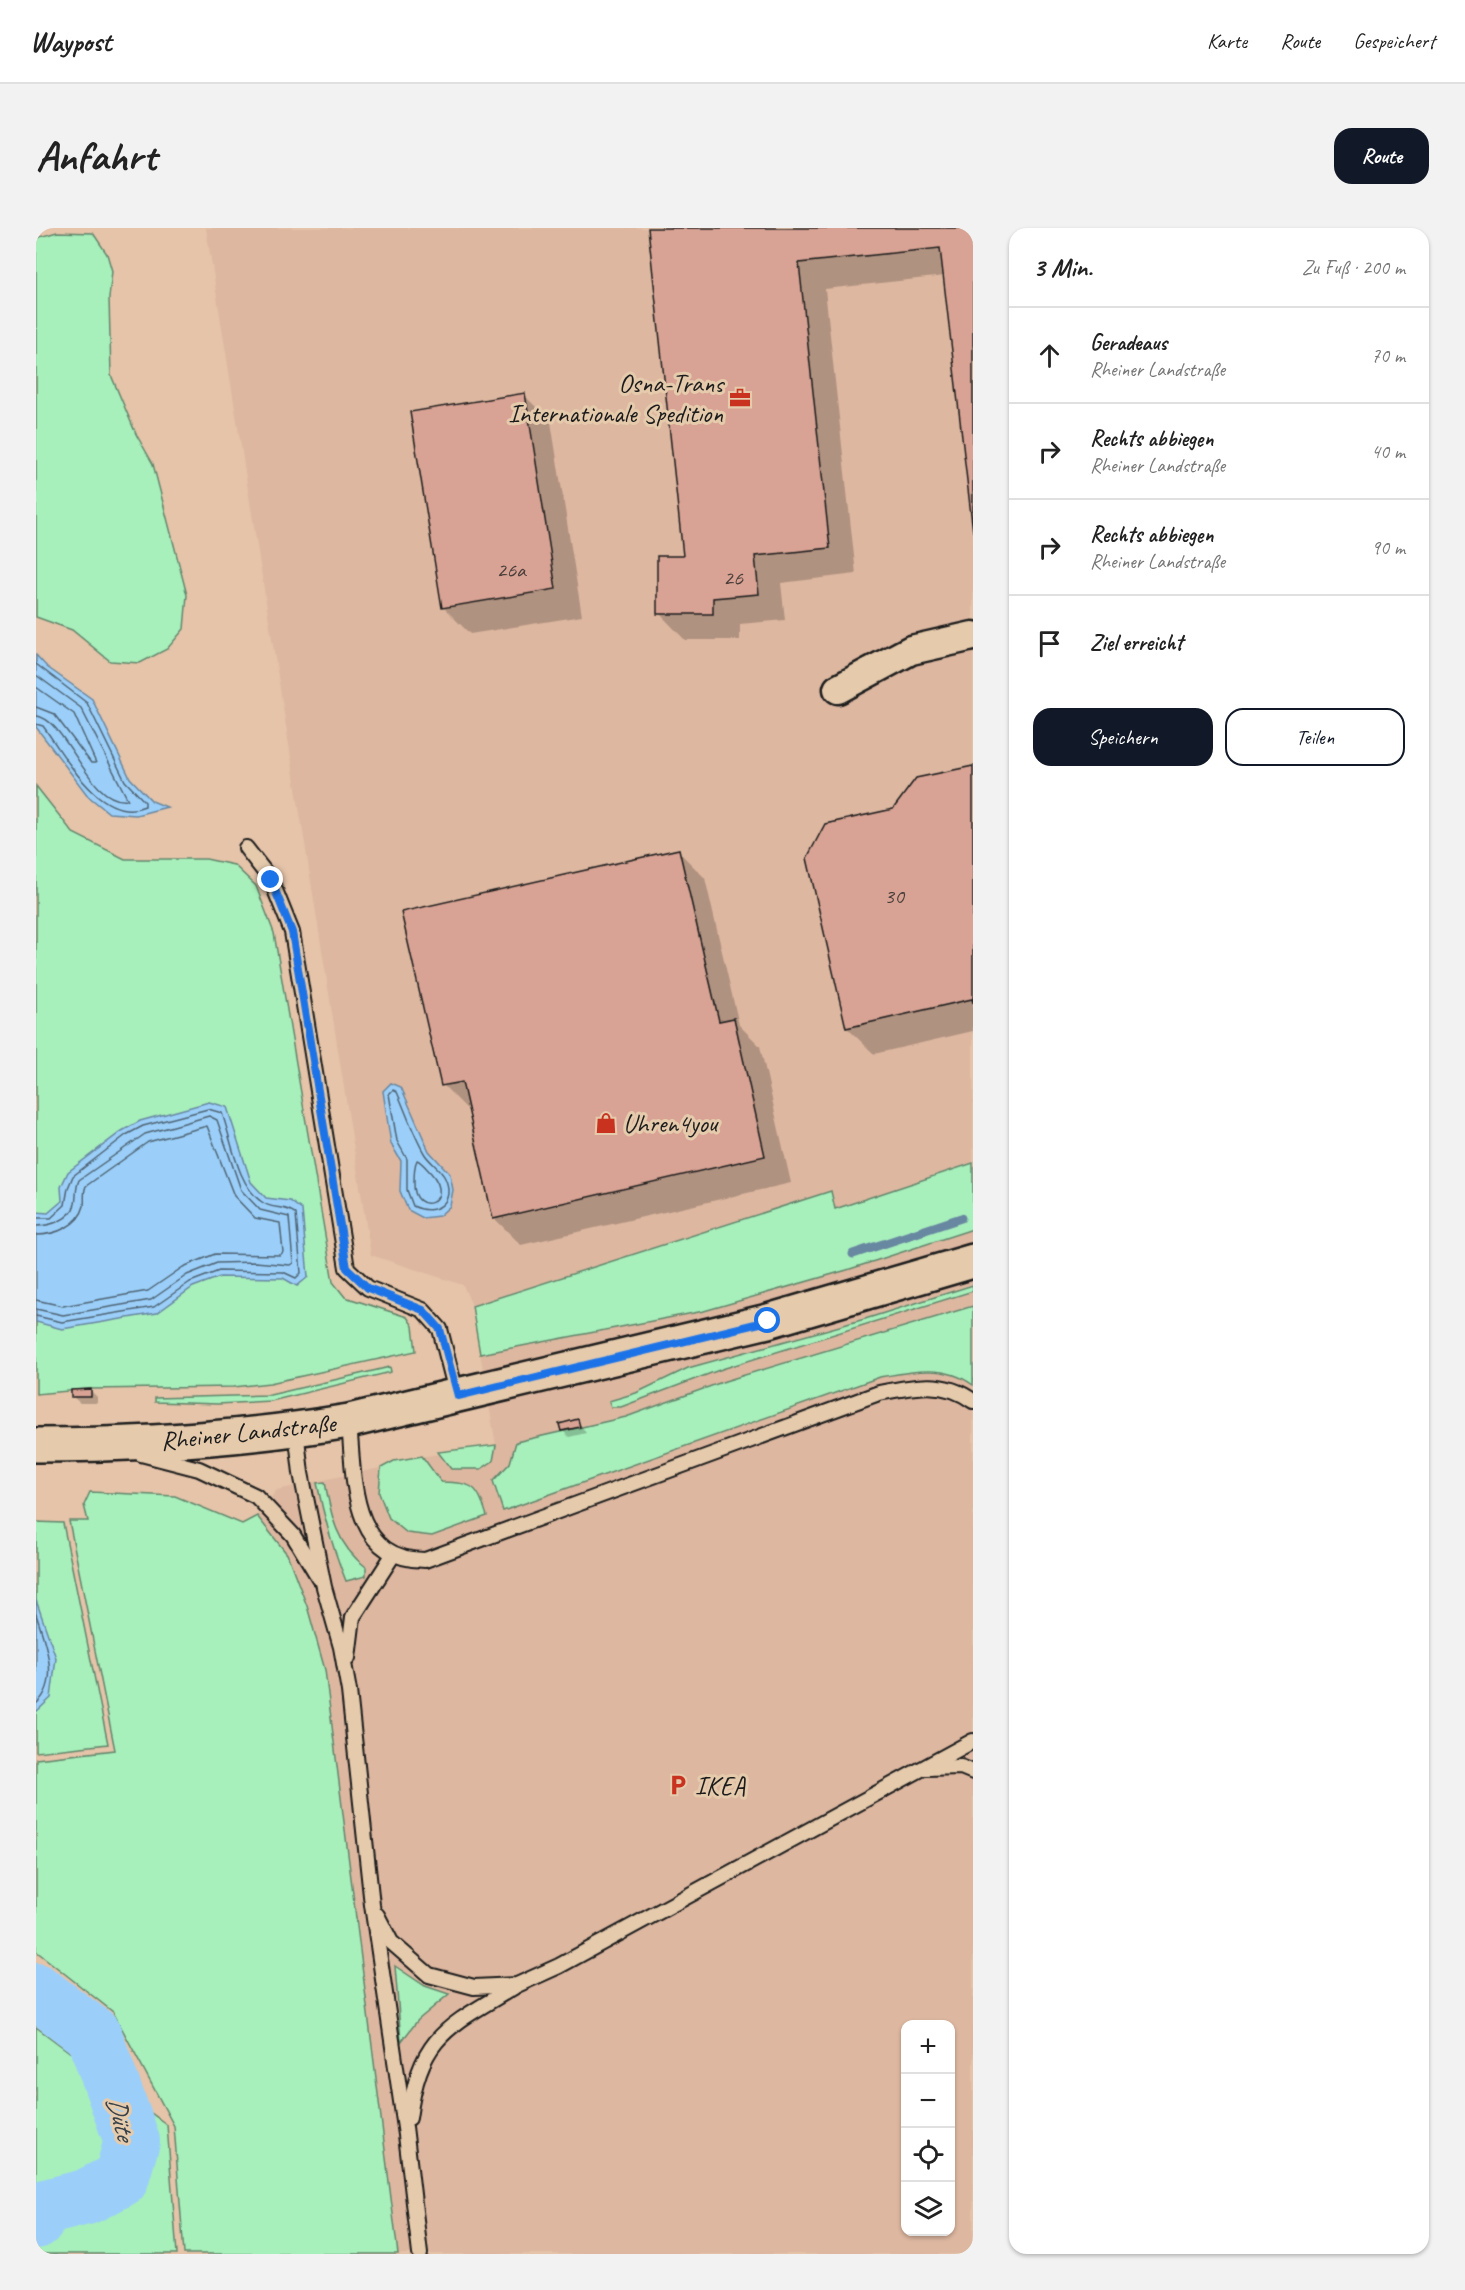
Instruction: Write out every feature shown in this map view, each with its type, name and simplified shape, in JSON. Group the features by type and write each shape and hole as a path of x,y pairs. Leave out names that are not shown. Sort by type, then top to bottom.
{"street":[{"path":"838,690 911,650 973,636"},
{"name":"Rheiner Landstraße","path":"36,1445 107,1445 296,1430 349,1421 768,1321 973,1261"}],"lane":[{"path":"246,848 271,880 292,932 347,1268 368,1288 423,1310 440,1329 458,1396"},
{"path":"349,1421 356,1497 368,1532 381,1548 393,1555 406,1560 425,1560 879,1393 920,1384 959,1390 973,1401"},
{"path":"296,1430 301,1473 324,1587 341,1647 349,1691 372,1905 406,2135 420,2254"},
{"path":"107,1445 200,1469 256,1496 293,1535 324,1587"},
{"path":"349,1691 348,1648 353,1617 393,1555"},
{"path":"406,2135 413,2085 428,2049 452,2024 517,1985 559,1966 973,1741"},
{"path":"924,1768 961,1767 973,1772"},
{"path":"372,1905 391,1942 429,1976 474,1987 517,1985"}],"shaded area":[{"path":"206,228 973,228 973,2254 398,2254 325,1670 307,1606 287,1554 257,1516 277,1490 380,1468 394,1461 496,1445 472,1306 463,1285 371,1255"}],"green space":[{"path":"57,232 93,233 107,254 112,271 109,298 111,375 136,434 153,464 187,595 184,629 167,649 140,663 110,661 72,630 36,617 36,238"},
{"path":"36,786 73,833 125,859 206,859 234,865 256,886 274,933 333,1282 345,1297 407,1317 413,1326 416,1351 270,1383 234,1387 90,1389 36,1394"},
{"path":"973,1163 973,1229 847,1270 704,1311 480,1354 472,1306 831,1191 835,1209"},
{"path":"973,1285 973,1291 722,1369 621,1407 611,1407 609,1401 636,1393 688,1368 865,1319"},
{"path":"973,1306 973,1385 963,1378 940,1372 916,1371 880,1377 503,1511 493,1481 510,1463 516,1442 626,1417 725,1381"},
{"path":"390,1367 391,1372 271,1401 218,1404 155,1402 155,1398 270,1395"},
{"path":"496,1445 493,1461 481,1469 451,1469 438,1452"},
{"path":"422,1456 441,1482 461,1483 473,1488 487,1516 432,1536 407,1533 389,1518 379,1493 381,1468 394,1461"},
{"path":"325,1482 337,1529 348,1550 366,1567 366,1576 346,1581 329,1533 317,1483"},
{"path":"90,1492 175,1496 242,1524 257,1516 287,1554 307,1606 325,1670 398,2254 184,2254 174,2126 113,2012 36,1951 36,1759 115,1750 69,1521 88,1521 84,1505"},
{"path":"36,1522 63,1523 108,1744 36,1752"},
{"path":"395,1966 425,1986 449,1994 418,2020 401,2042"},
{"path":"36,2027 167,2125 177,2254 36,2254"}],"water":[{"path":"36,655 47,667 92,699 130,778 152,801 167,807 136,815 109,813 88,796 36,727"},
{"path":"391,1083 401,1087 429,1151 450,1174 453,1190 450,1206 439,1216 423,1218 408,1210 400,1191 401,1161 391,1144 383,1091"},
{"path":"209,1102 227,1107 251,1182 266,1198 290,1201 302,1210 308,1277 297,1286 283,1278 220,1277 193,1287 157,1313 62,1329 36,1322 36,1212 48,1213 62,1201 61,1187 68,1172 122,1131 140,1121"},
{"path":"36,1600 56,1658 51,1698 36,1712"}],"building":[{"name":"Osna-Trans Internationale Spedition","path":"648,228 973,228 973,532 940,248 799,263 830,548 755,556 759,594 713,598 713,614 657,614 657,556 683,556"},
{"path":"525,393 556,589 442,608 410,412"},
{"path":"973,766 973,1003 972,999 846,1028 807,858 825,824 893,809 916,778"},
{"path":"679,849 719,1021 734,1018 765,1156 493,1219 462,1082 441,1086 401,912"},
{"path":"91,1389 91,1397 71,1397 71,1390"},
{"path":"578,1419 580,1427 561,1431 559,1424"}],"waterway":[{"path":"853,1254 961,1218"},
{"name":"Düte","path":"36,1991 94,2035 132,2141 121,2179 86,2197 46,2207 36,2221"}],"place":[{"name":"Osna-Trans Internationale Spedition","path":"740,398"},
{"name":"Uhren4you","path":"606,1123"},
{"name":"IKEA","path":"678,1785"}],"route":[{"path":"271,880 292,932 347,1268 368,1288 423,1310 440,1329 458,1396 570,1367 768,1321"}]}
